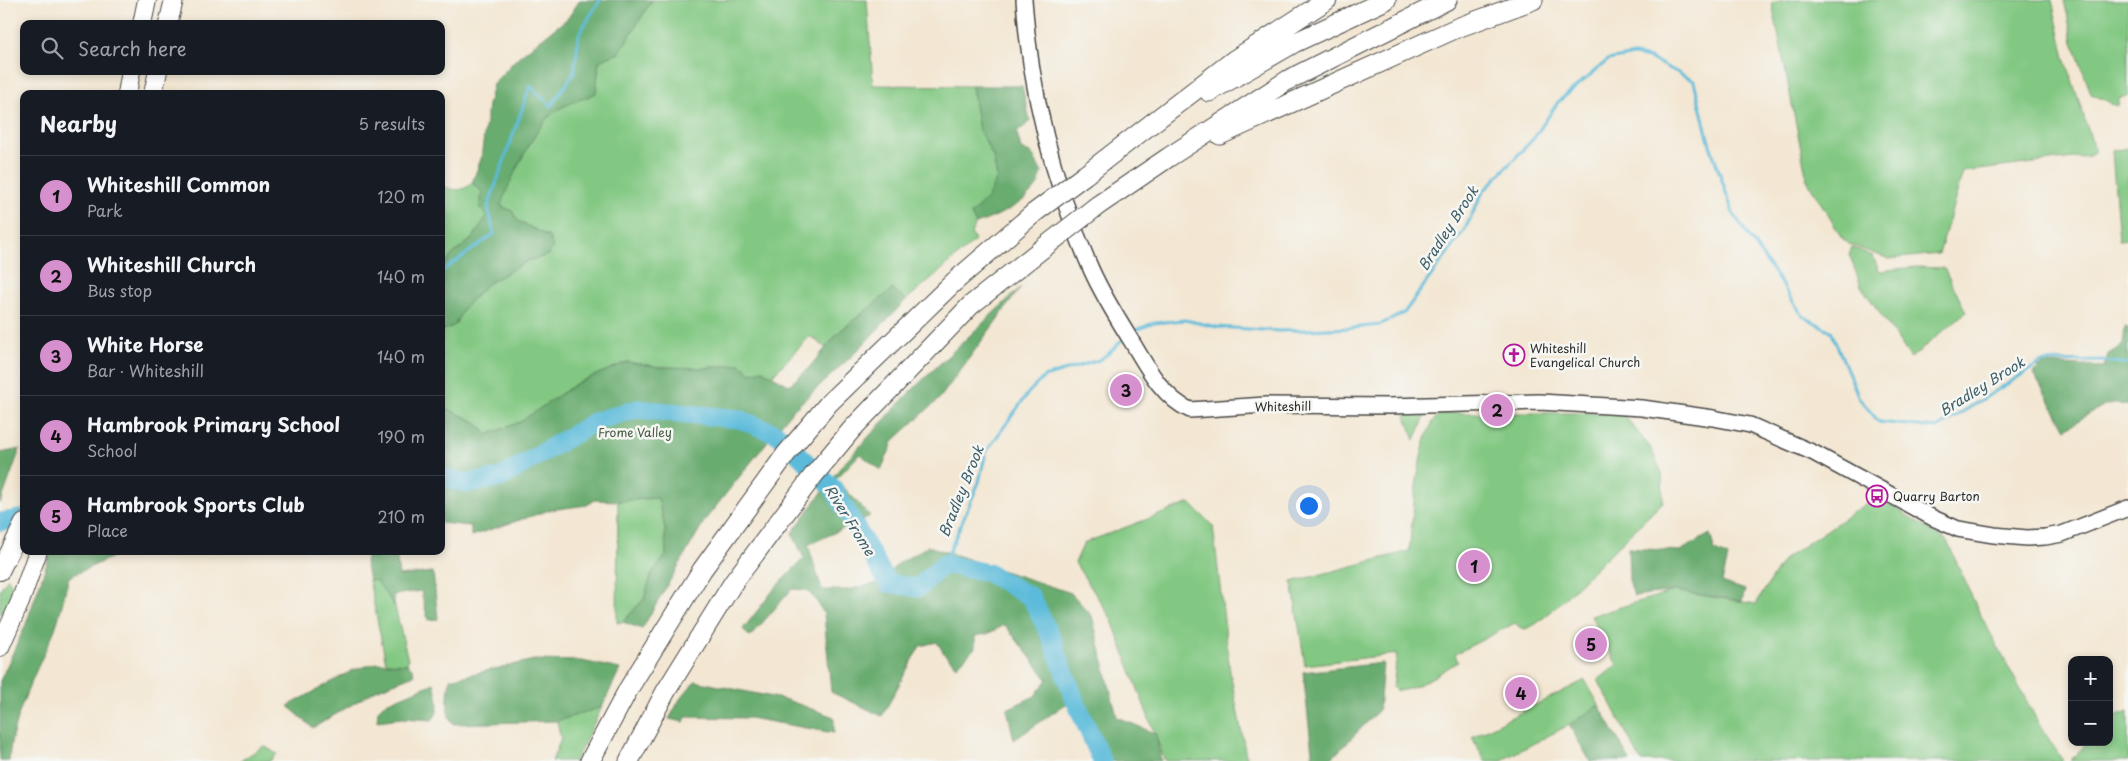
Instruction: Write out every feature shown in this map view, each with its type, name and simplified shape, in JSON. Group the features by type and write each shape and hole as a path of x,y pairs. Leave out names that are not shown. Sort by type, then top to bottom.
{"highway":[{"path":"143,20 147,0"},
{"path":"169,20 174,0"},
{"path":"590,761 629,688 702,570 786,454 830,403 954,282 1034,213 1234,60 1327,0"},
{"path":"1151,124 1294,43 1386,0"},
{"path":"629,761 666,691 696,641 732,583 773,528 853,428 972,305 1096,206 1169,156 1288,80 1447,0"},
{"path":"1169,156 1457,28 1533,0"},
{"path":"128,90 131,75"},
{"path":"154,90 157,75"},
{"path":"0,572 20,531"},
{"path":"0,647 20,602 37,555"}],"main road":[{"name":"Whiteshill","path":"1024,0 1026,26 1038,99 1066,207 1091,270 1117,317 1167,395 1178,405 1190,410 1199,411 1266,405 1389,406 1540,402 1642,408 1713,418 1750,426 1814,453 1933,518 1958,529 2027,538 2062,534 2128,508"}],"green space":[{"path":"580,0 652,0 619,53 599,61 596,93 554,112 539,129 523,156 504,196 501,206 512,211 518,221 549,237 553,247 549,255 527,261 487,284 463,309 455,325 445,329 445,264 453,254 472,239 487,216 480,209 482,191 472,183 481,159 488,105 493,84 517,58 568,18"},
{"path":"652,0 867,0 873,85 972,86 979,130 993,156 997,178 987,199 971,214 976,224 971,233 975,241 906,300 893,289 840,331 826,348 810,336 772,376 762,370 751,373 741,364 703,368 660,367 627,362 577,383 520,422 487,435 476,422 445,408 445,329 455,325 463,309 487,284 527,261 549,255 549,237 518,221 512,211 500,206 523,156 547,119 564,106 596,93 599,61 619,53"},
{"path":"1785,0 2052,0 2065,58 2095,151 2089,156 1963,172 1939,254 1889,259 1849,244 1842,238 1807,180 1772,3"},
{"path":"2064,0 2128,0 2128,95 2119,99 2118,106 2091,94 2073,42"},
{"path":"972,86 1022,86 1030,121 1017,133 1021,149 1032,154 1042,173 1037,186 1017,205 976,224 971,214 987,199 997,178 993,156 979,130"},
{"path":"2128,148 2128,239 2119,240 2112,151"},
{"path":"472,183 482,191 480,209 487,216 472,239 453,254 445,264 445,186 458,190"},
{"path":"1852,247 1873,256 1879,271 1916,267 1944,268 1966,312 1911,358 1861,286 1849,254"},
{"path":"1021,287 940,398 894,440 881,470 860,454 836,479 870,516 808,545 822,590 848,590 878,583 899,563 928,546 1071,593 1092,616 1117,717 1156,734 1161,761 1108,761 1103,756 1076,697 1014,740 1007,709 1035,696 1047,679 1005,625 987,634 975,636 975,648 957,666 945,655 937,642 920,646 882,716 831,692 824,614 816,600 806,590 792,589 750,637 743,629 775,588 804,558 792,533 840,468 909,393"},
{"name":"Frome Valley","path":"893,289 906,300 852,356 791,412 705,520 642,629 623,622 644,599 652,573 666,556 665,529 658,498 618,501 595,500 587,505 550,510 471,536 471,526 445,523 445,408 476,422 487,435 520,422 577,383 627,362 660,367 703,368 741,364 751,373 762,370 789,385 807,370 840,331"},
{"path":"2125,326 2128,327 2128,406 2112,404 2104,406 2066,429 2033,373 2042,364 2104,367 2108,354 2123,345"},
{"path":"1427,412 1415,440 1404,413"},
{"path":"1441,413 1622,413 1650,447 1662,473 1663,502 1553,610 1536,624 1523,630 1515,623 1455,654 1458,662 1418,685 1402,690 1395,690 1393,688 1397,654 1305,665 1292,582 1409,551 1421,455 1433,422"},
{"path":"20,449 2,499 0,504 0,453"},
{"path":"1877,496 1947,541 1978,610 2039,724 2063,761 1641,761 1598,680 1617,665 1591,616 1674,591 1756,604 1783,560"},
{"path":"658,498 665,529 666,556 652,573 644,599 623,622 617,623 618,501"},
{"path":"1190,503 1213,526 1230,672 1247,761 1165,761 1111,618 1075,563 1084,543"},
{"path":"1710,534 1715,551 1728,557 1722,582 1745,590 1742,601 1674,591 1634,596 1629,580 1628,548 1680,551"},
{"path":"50,555 116,555 69,577 55,629 20,710 11,744 9,761 0,761 0,681 26,624"},
{"path":"367,555 396,555 399,576 433,572 438,619 428,620 421,591 393,595 395,607 377,581 369,580 365,561"},
{"path":"8,578 14,591 10,604 0,614 0,589"},
{"path":"369,580 377,580 395,607 408,660 407,664 386,663"},
{"path":"534,660 582,661 620,669 602,707 557,721 454,724 448,709 450,679"},
{"path":"377,663 407,664 413,669 414,675 376,690 313,728 288,706 353,670"},
{"path":"1383,663 1379,710 1329,761 1313,761 1303,672"},
{"path":"1585,680 1599,705 1569,725 1500,761 1485,761 1472,737"},
{"path":"695,681 787,700 834,717 834,733 750,718 686,717 684,722 669,719 680,699"},
{"path":"434,683 438,708 432,720 402,718 377,721 378,710 384,704"},
{"path":"1599,705 1630,761 1590,761 1569,725"},
{"path":"602,707 575,761 552,761 561,739 557,721"},
{"path":"2128,711 2128,761 2070,761 2084,746 2113,746 2113,717"},
{"path":"264,746 277,754 270,761 240,761"}],"waterway":[{"path":"445,269 494,234 488,207 530,86 551,106 574,73 579,34 600,0"},
{"name":"Bradley Brook","path":"1132,332 1153,323 1185,320 1217,327 1279,331 1353,328 1379,325 1404,313 1465,229 1483,192 1534,138 1558,102 1608,60 1634,55 1649,58 1694,81 1709,142 1733,213 1803,316 1831,331 1859,398 1879,422 1937,428 2042,362 2105,361 2128,364"},
{"name":"Bradley Brook","path":"944,564 979,482 986,452 1029,392 1044,377 1099,360 1125,337"},
{"name":"River Frome","path":"445,478 466,483 500,478 596,421 637,409 739,419 777,434 833,488 888,583 918,588 944,564 988,573 1031,597 1052,639 1074,698 1102,761"},
{"name":"River Frome","path":"0,522 20,519"}],"place":[{"name":"Whiteshill Evangelical Church","path":"1514,355"},
{"name":"White Horse","path":"1126,390"},
{"name":"Whiteshill Church","path":"1497,410"},
{"name":"Quarry Barton","path":"1877,496"},
{"name":"Whiteshill Common","path":"1474,566"},
{"name":"Hambrook Sports Club","path":"1591,644"},
{"name":"Hambrook Primary School","path":"1521,693"}]}
